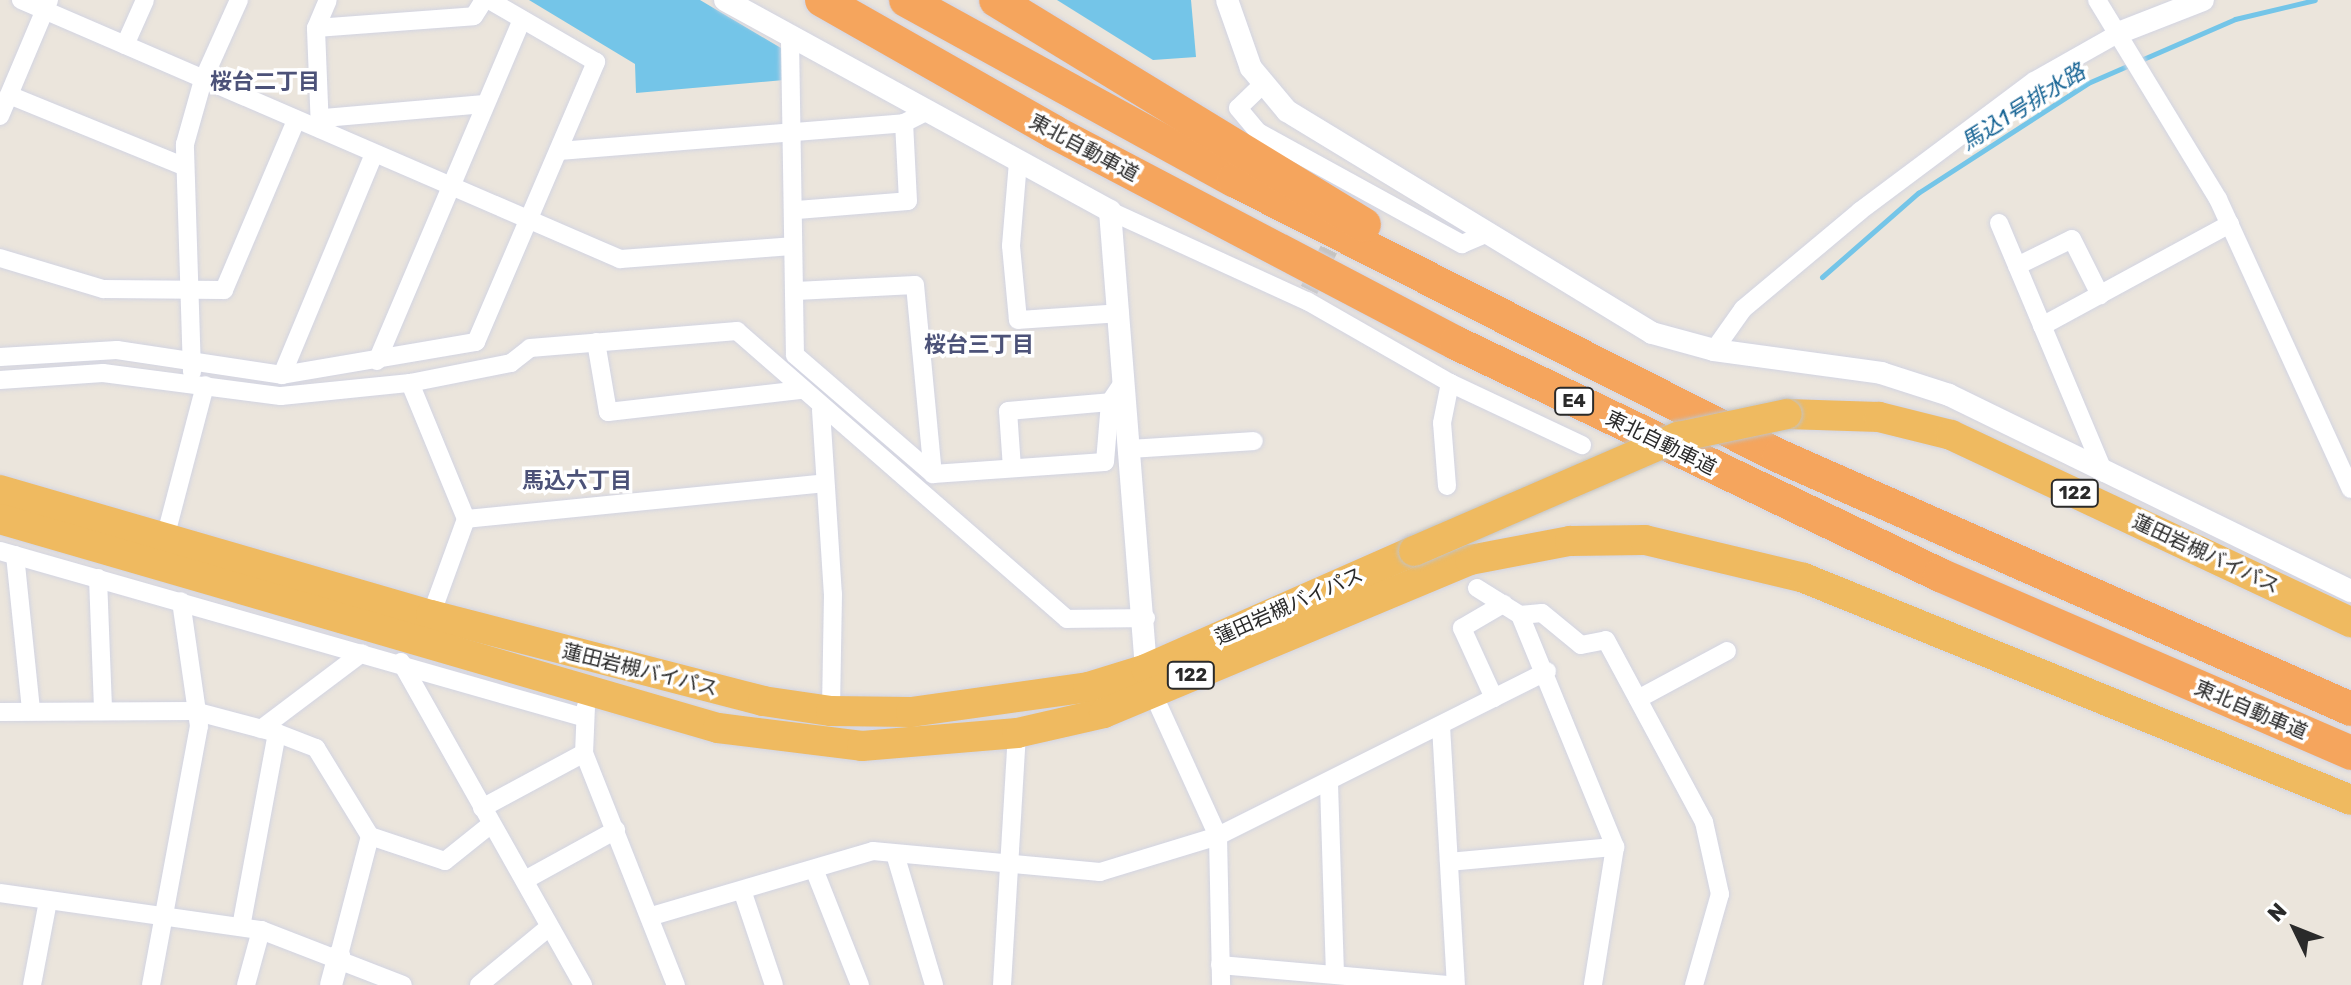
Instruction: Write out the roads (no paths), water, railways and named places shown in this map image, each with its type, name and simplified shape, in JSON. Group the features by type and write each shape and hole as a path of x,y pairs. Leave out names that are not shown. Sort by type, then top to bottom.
{"highway":[{"name":"東北自動車道","path":"822,0 1456,343 1940,575 2351,753"},
{"name":"東北自動車道","path":"906,0 1466,300 1806,469 2351,709"},
{"path":"996,0 1107,74 1354,217 1466,300"},
{"name":"蓮田岩槻バイパス","path":"0,490 431,615 601,660 831,711 1012,703 1148,682 1414,551 1655,446 1787,414 1879,417 1951,435 2351,622"},
{"name":"蓮田岩槻バイパス","path":"0,519 586,705 783,741 862,746 1017,733 1470,560 1570,541 1645,540 1804,578 2351,800"}],"street":[{"path":"21,0 47,5 125,45 296,120 322,124 484,104"},
{"path":"125,45 145,0"},
{"path":"165,538 198,384 192,360 194,292 185,167 203,80 239,0"},
{"path":"322,124 316,28 328,0"},
{"path":"0,357 117,350 282,375 476,342 596,62 486,0 474,16 316,28"},
{"path":"725,0 790,39 1110,211 1308,295 1450,383 1582,445"},
{"path":"1227,0 1262,85 1320,137 1652,333 1714,350 1881,373 1949,395 2351,591"},
{"path":"2097,0 2121,32 2230,224 2351,489"},
{"path":"1714,350 1743,309 1860,211 2034,81 2121,32 2203,0"},
{"path":"0,116 47,5"},
{"path":"377,361 522,20"},
{"path":"790,39 797,210 793,246 795,355 933,474 1105,462 1110,402 1125,380"},
{"path":"1262,85 1238,108 1258,132 1462,244 1483,235"},
{"path":"9,95 185,167"},
{"path":"559,151 904,123 926,112"},
{"path":"0,258 103,289 224,290 296,120"},
{"path":"797,210 908,201 904,123"},
{"path":"322,124 374,154 620,259 793,246"},
{"path":"282,375 374,154"},
{"path":"1018,162 1011,246 1018,320 1120,313"},
{"path":"1110,211 1146,618 1148,682 1218,836 1221,985"},
{"path":"1999,223 2104,473"},
{"path":"2042,326 2230,224"},
{"path":"2017,266 2072,239 2100,295"},
{"path":"796,291 915,285 933,474"},
{"path":"0,380 103,373 281,396 410,383 511,363 530,348 737,331 811,400 1067,619 1146,618"},
{"path":"596,342 608,412 811,400"},
{"path":"825,381 811,400 824,483 831,711"},
{"path":"410,383 466,519 431,615"},
{"path":"1447,486 1442,423 1450,383"},
{"path":"1012,468 1008,411 1110,402"},
{"path":"1131,449 1254,441"},
{"path":"466,519 824,483"},
{"path":"31,710 7,553 362,653 586,705"},
{"path":"98,578 103,710"},
{"path":"1477,588 1520,615 1547,671 1615,847 1593,985"},
{"path":"151,985 160,915 199,726 194,711 181,601"},
{"path":"1494,698 1462,628 1503,604"},
{"path":"1520,615 1542,613 1581,645 1606,640 1704,822 1720,894 1694,985"},
{"path":"1638,699 1727,651"},
{"path":"241,927 269,731 362,653"},
{"path":"601,660 586,705 584,753 652,916 676,985"},
{"path":"401,662 583,985"},
{"path":"652,916 873,851 1100,872 1218,836 1329,784 1547,671"},
{"path":"0,712 194,711 269,731 316,748 370,836 445,861 486,816 584,753"},
{"path":"1441,726 1456,985"},
{"path":"1002,985 1017,733"},
{"path":"1329,784 1335,973"},
{"path":"525,880 616,830"},
{"path":"331,985 370,836"},
{"path":"1449,862 1615,847"},
{"path":"895,854 934,985"},
{"path":"814,869 860,985"},
{"path":"742,890 774,985"},
{"path":"0,893 261,930 339,955 403,985"},
{"path":"32,985 48,901"},
{"path":"479,985 549,927"},
{"path":"246,985 261,930"},
{"path":"1220,965 1447,985"}],"water":[{"path":"529,0 700,0 781,48 784,80 636,93 635,64"},
{"path":"1057,0 1191,0 1196,57 1153,60"}],"waterway":[{"name":"馬込1号排水路","path":"1822,277 1918,193 2088,83 2235,19 2315,0"}],"tunnel":[{"path":"1309,290 1359,188"}],"district":[{"name":"桜台二丁目","path":"265,82"},
{"name":"桜台三丁目","path":"979,345"},
{"name":"馬込六丁目","path":"577,481"}]}
